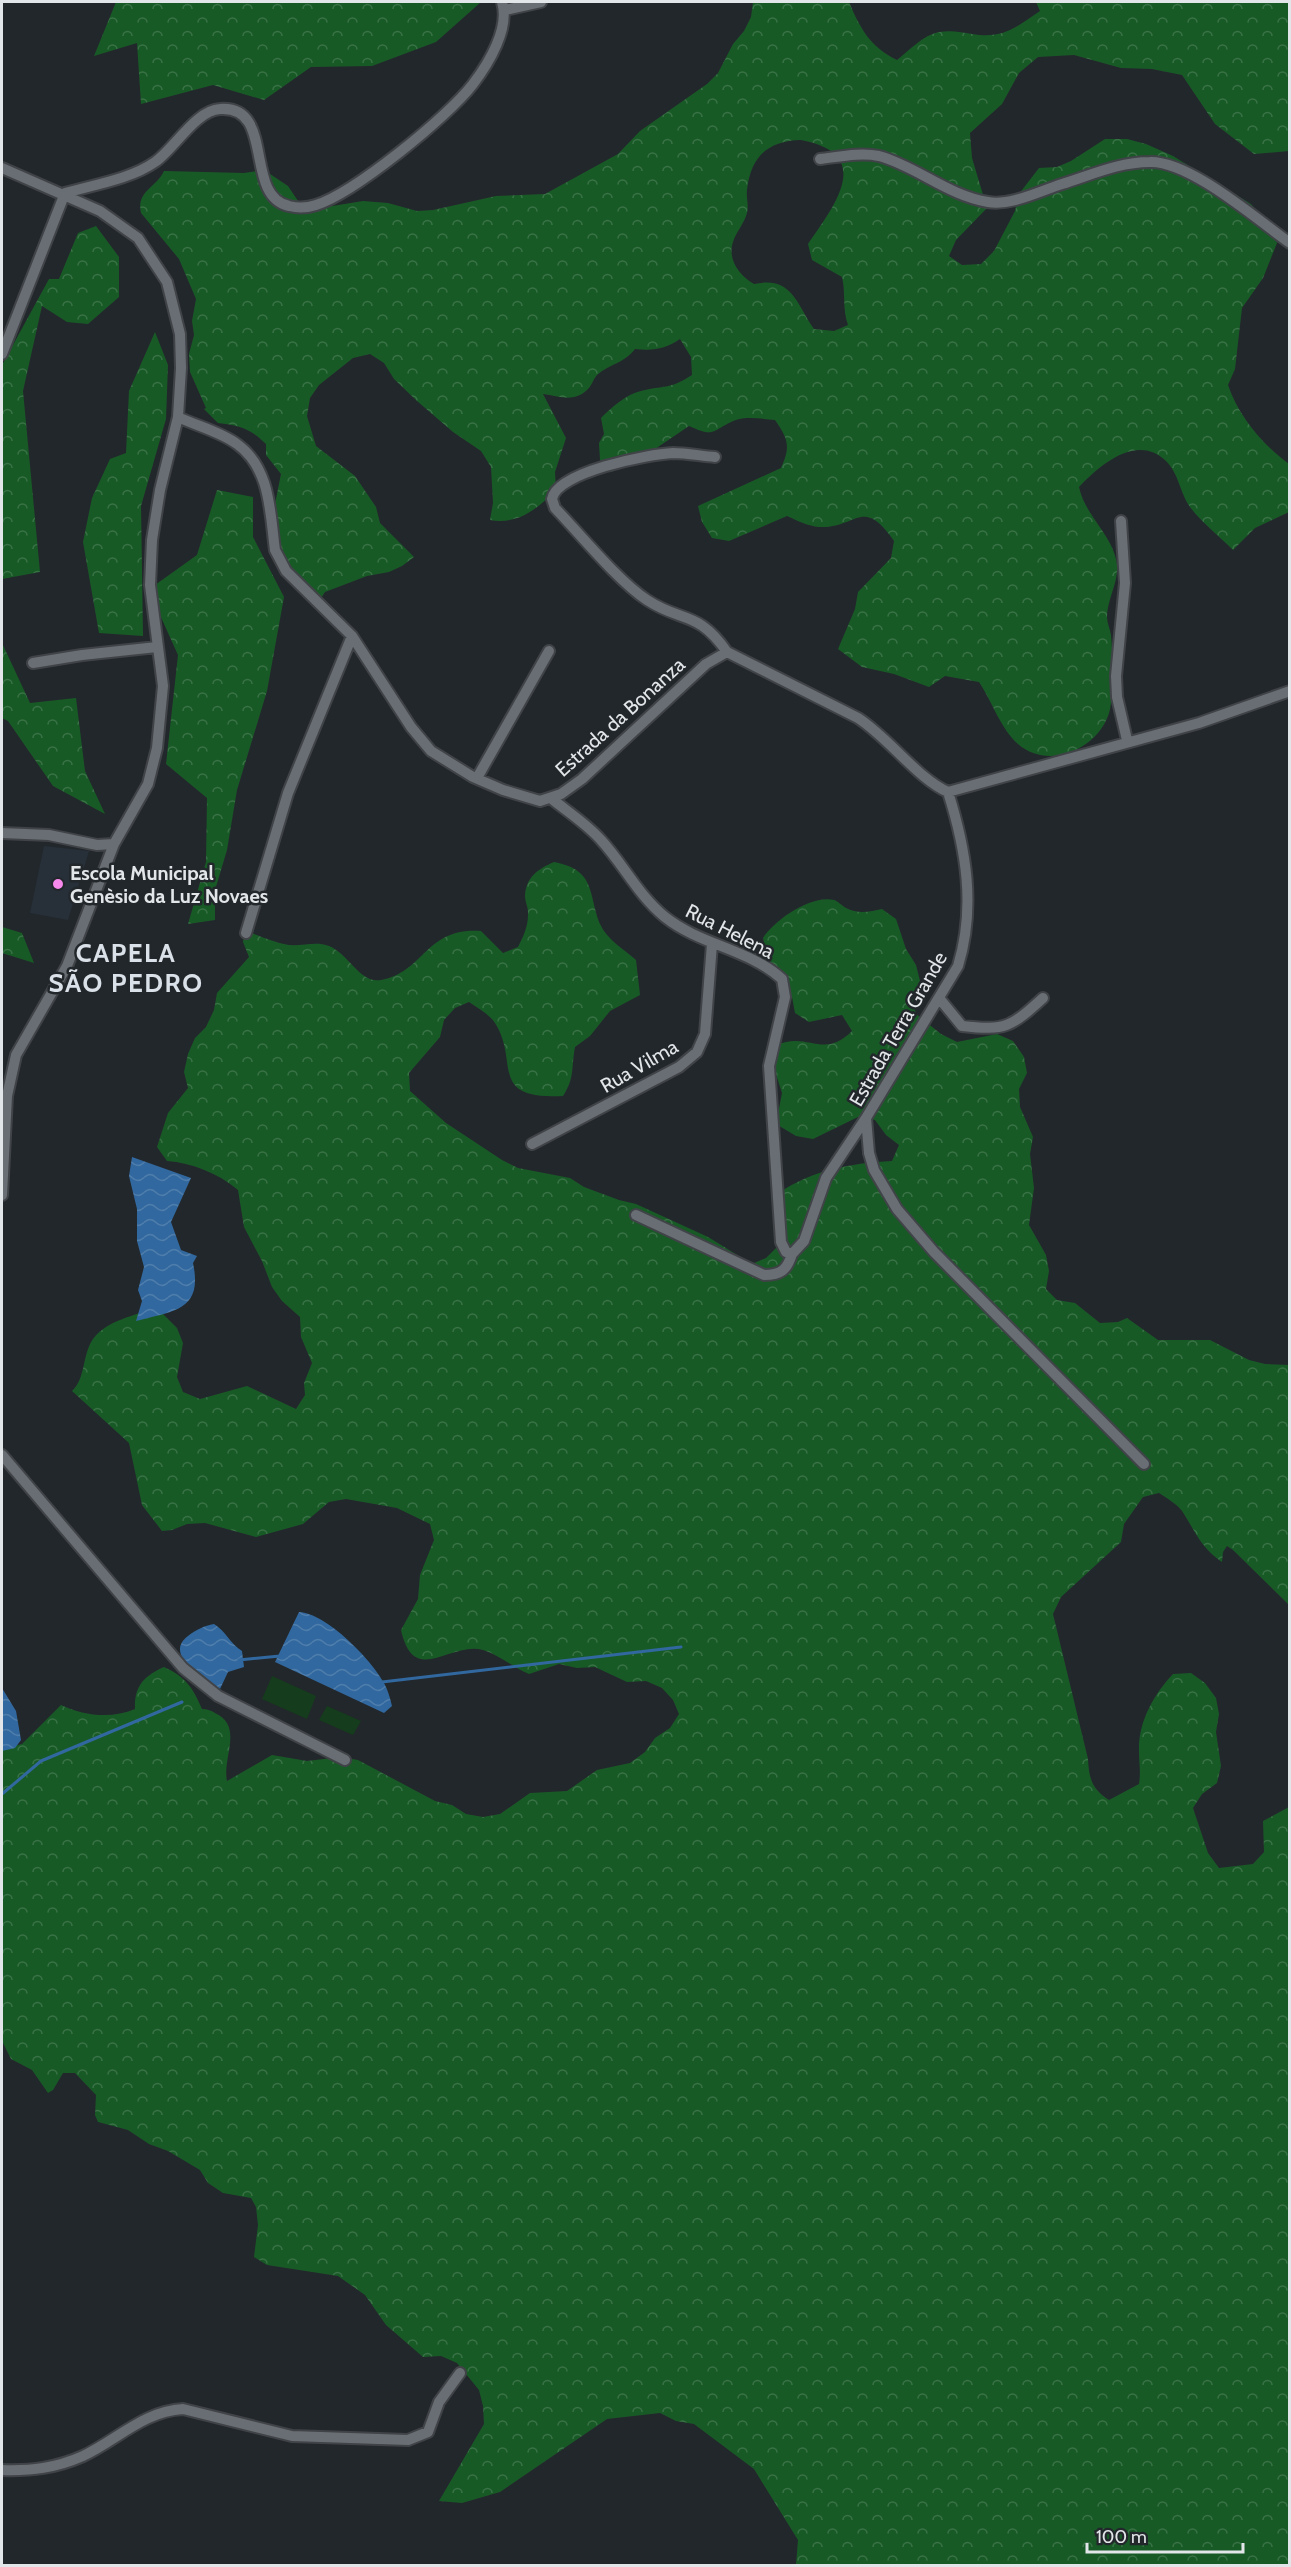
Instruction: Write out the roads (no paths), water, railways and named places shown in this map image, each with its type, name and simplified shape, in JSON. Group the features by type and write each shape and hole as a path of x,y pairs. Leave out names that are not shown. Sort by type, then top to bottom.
{"street":[{"path":"65,193 149,166 206,113 224,108 238,113 249,124 260,151 265,187 269,195 291,207 316,205 343,192 377,169 459,100 473,84 498,40 503,6 540,2"},
{"path":"820,159 856,155 879,156 961,194 988,202 1010,201 1124,164 1152,162 1174,166 1194,175 1290,243"},
{"path":"2,168 65,193 122,224 138,238 167,282 180,334 178,417 160,490 152,540 150,585 163,686 158,748 148,784 114,844 67,966 16,1055 7,1096 2,1195"},
{"path":"2,354 65,193"},
{"name":"Estrada da Bonanza","path":"178,417 236,443 247,452 264,481 275,550 279,560 295,580 352,636 422,742 441,758 477,778 525,798 540,801 552,799 603,760 706,664 727,652"},
{"path":"715,458 674,453 619,462 567,481 552,494 552,504 635,590 657,606 705,625 727,652 858,718 876,730 926,779 948,792 1127,740 1199,723 1290,691"},
{"path":"1121,521 1125,583 1116,676 1117,697 1127,740"},
{"path":"246,933 288,793 352,636"},
{"path":"33,663 157,647"},
{"path":"477,778 549,651"},
{"name":"Estrada Terra Grande","path":"948,792 963,842 969,912 958,966 866,1119 869,1152 874,1170 897,1209 934,1252 1144,1464"},
{"name":"Rua Helena","path":"552,799 602,841 648,902 688,932 744,956 782,979 785,997 769,1066 781,1242 786,1252 792,1254"},
{"path":"2,833 50,835 98,846 114,844"},
{"name":"Rua Vilma","path":"532,1144 679,1067 697,1052 705,1034 712,944"},
{"path":"939,998 962,1026 1003,1028 1017,1022 1043,998"},
{"path":"636,1215 764,1275 782,1272 788,1268 792,1254 804,1241 826,1178 866,1119"},
{"path":"2,1455 183,1668 218,1696 345,1760"},
{"path":"2,2470 25,2471 54,2467 85,2455 153,2415 169,2410 183,2409 292,2436 408,2440 428,2432 439,2402 460,2373"}],"water":[{"path":"132,1157 191,1178 171,1222 181,1250 197,1256 193,1263 195,1279 190,1299 174,1311 136,1321 142,1301 138,1290 144,1267 137,1241 137,1209 129,1176"},
{"path":"299,1612 322,1620 359,1651 384,1683 392,1706 384,1713 275,1662"},
{"path":"214,1624 242,1651 244,1667 228,1672 220,1689 204,1680 188,1666 180,1651 182,1643 188,1636 201,1628"},
{"path":"2,1688 16,1711 21,1740 15,1748 2,1751"}],"waterway":[{"path":"382,1682 681,1647"},
{"path":"239,1660 280,1656"},
{"path":"2,1794 41,1761 182,1702"}],"place":[{"name":"Escola Municipal Genèsio da Luz Novaes","path":"58,884"}],"district":[{"name":"CAPELA SÃO PEDRO","path":"126,968"}]}
